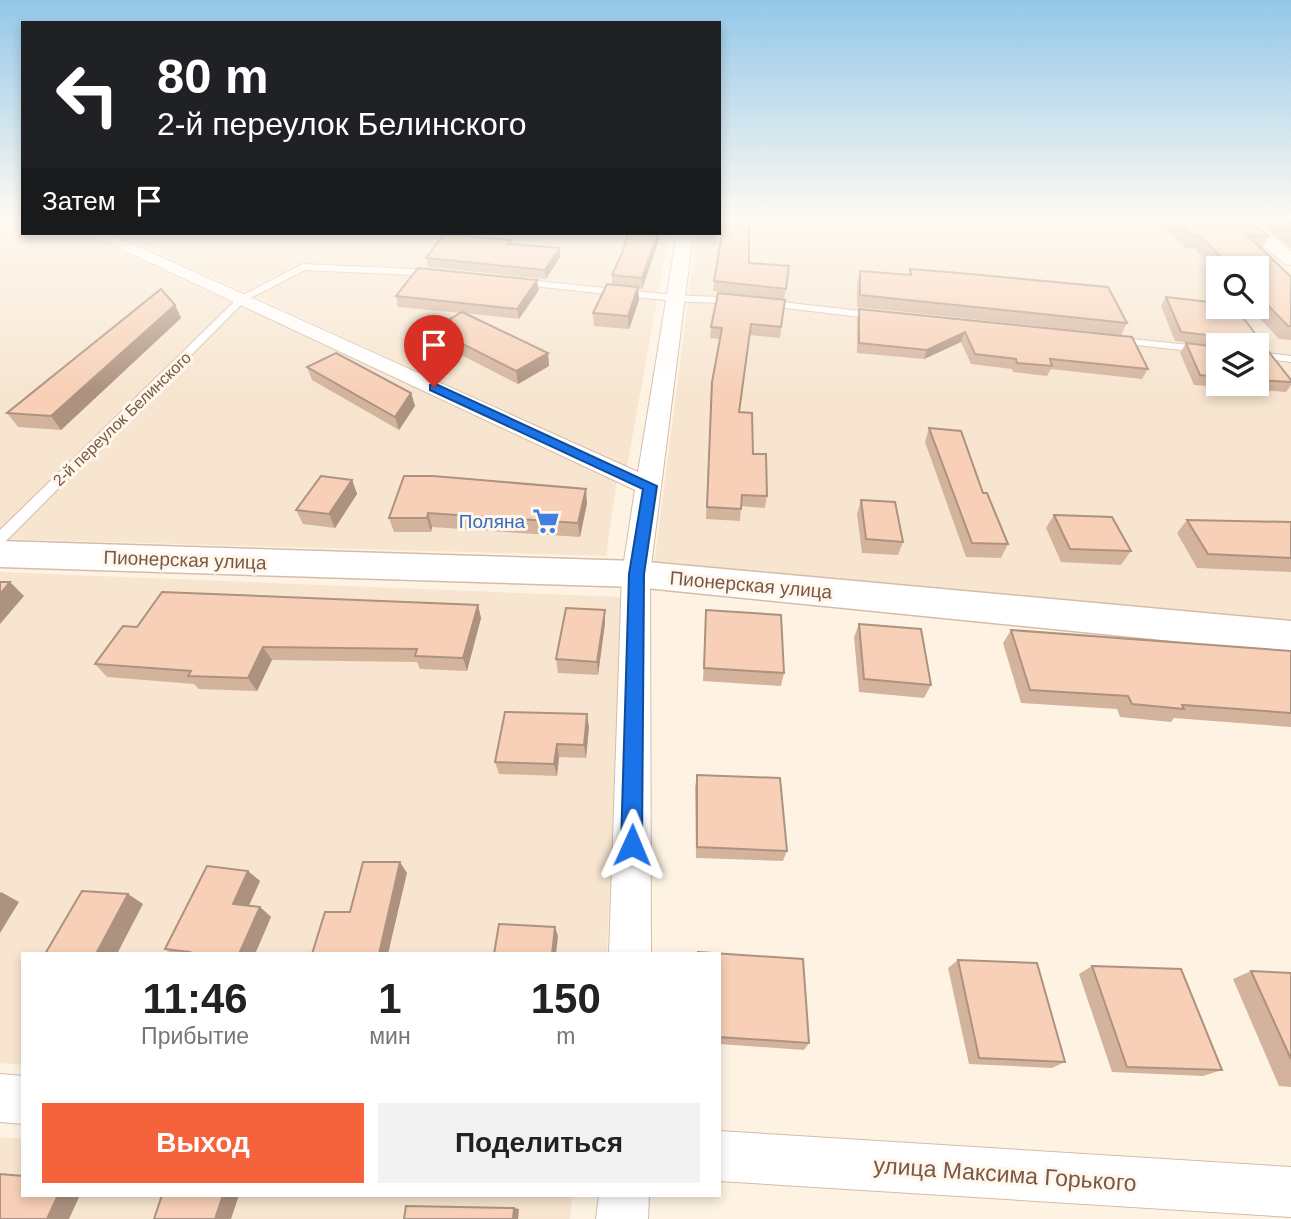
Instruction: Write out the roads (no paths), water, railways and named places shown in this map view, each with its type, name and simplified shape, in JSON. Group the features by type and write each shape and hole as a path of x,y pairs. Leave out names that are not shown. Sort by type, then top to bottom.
{"street":[{"path":"191,276 650,486"},
{"path":"630,952 636,574 678,276"},
{"name":"Пионерская улица","path":"0,554 636,574 1291,637"},
{"path":"0,1098 21,1100"},
{"name":"улица Максима Горького","path":"721,1156 1291,1192"},
{"path":"622,1219 624,1197"}],"lane":[{"name":"2-й переулок Белинского","path":"0,538 242,299 286,276"},
{"path":"501,280 674,298 716,298 896,318"},
{"path":"1098,339 1206,350"},
{"path":"1269,356 1291,359"}],"place":[{"name":"Поляна","path":"546,521"}]}
